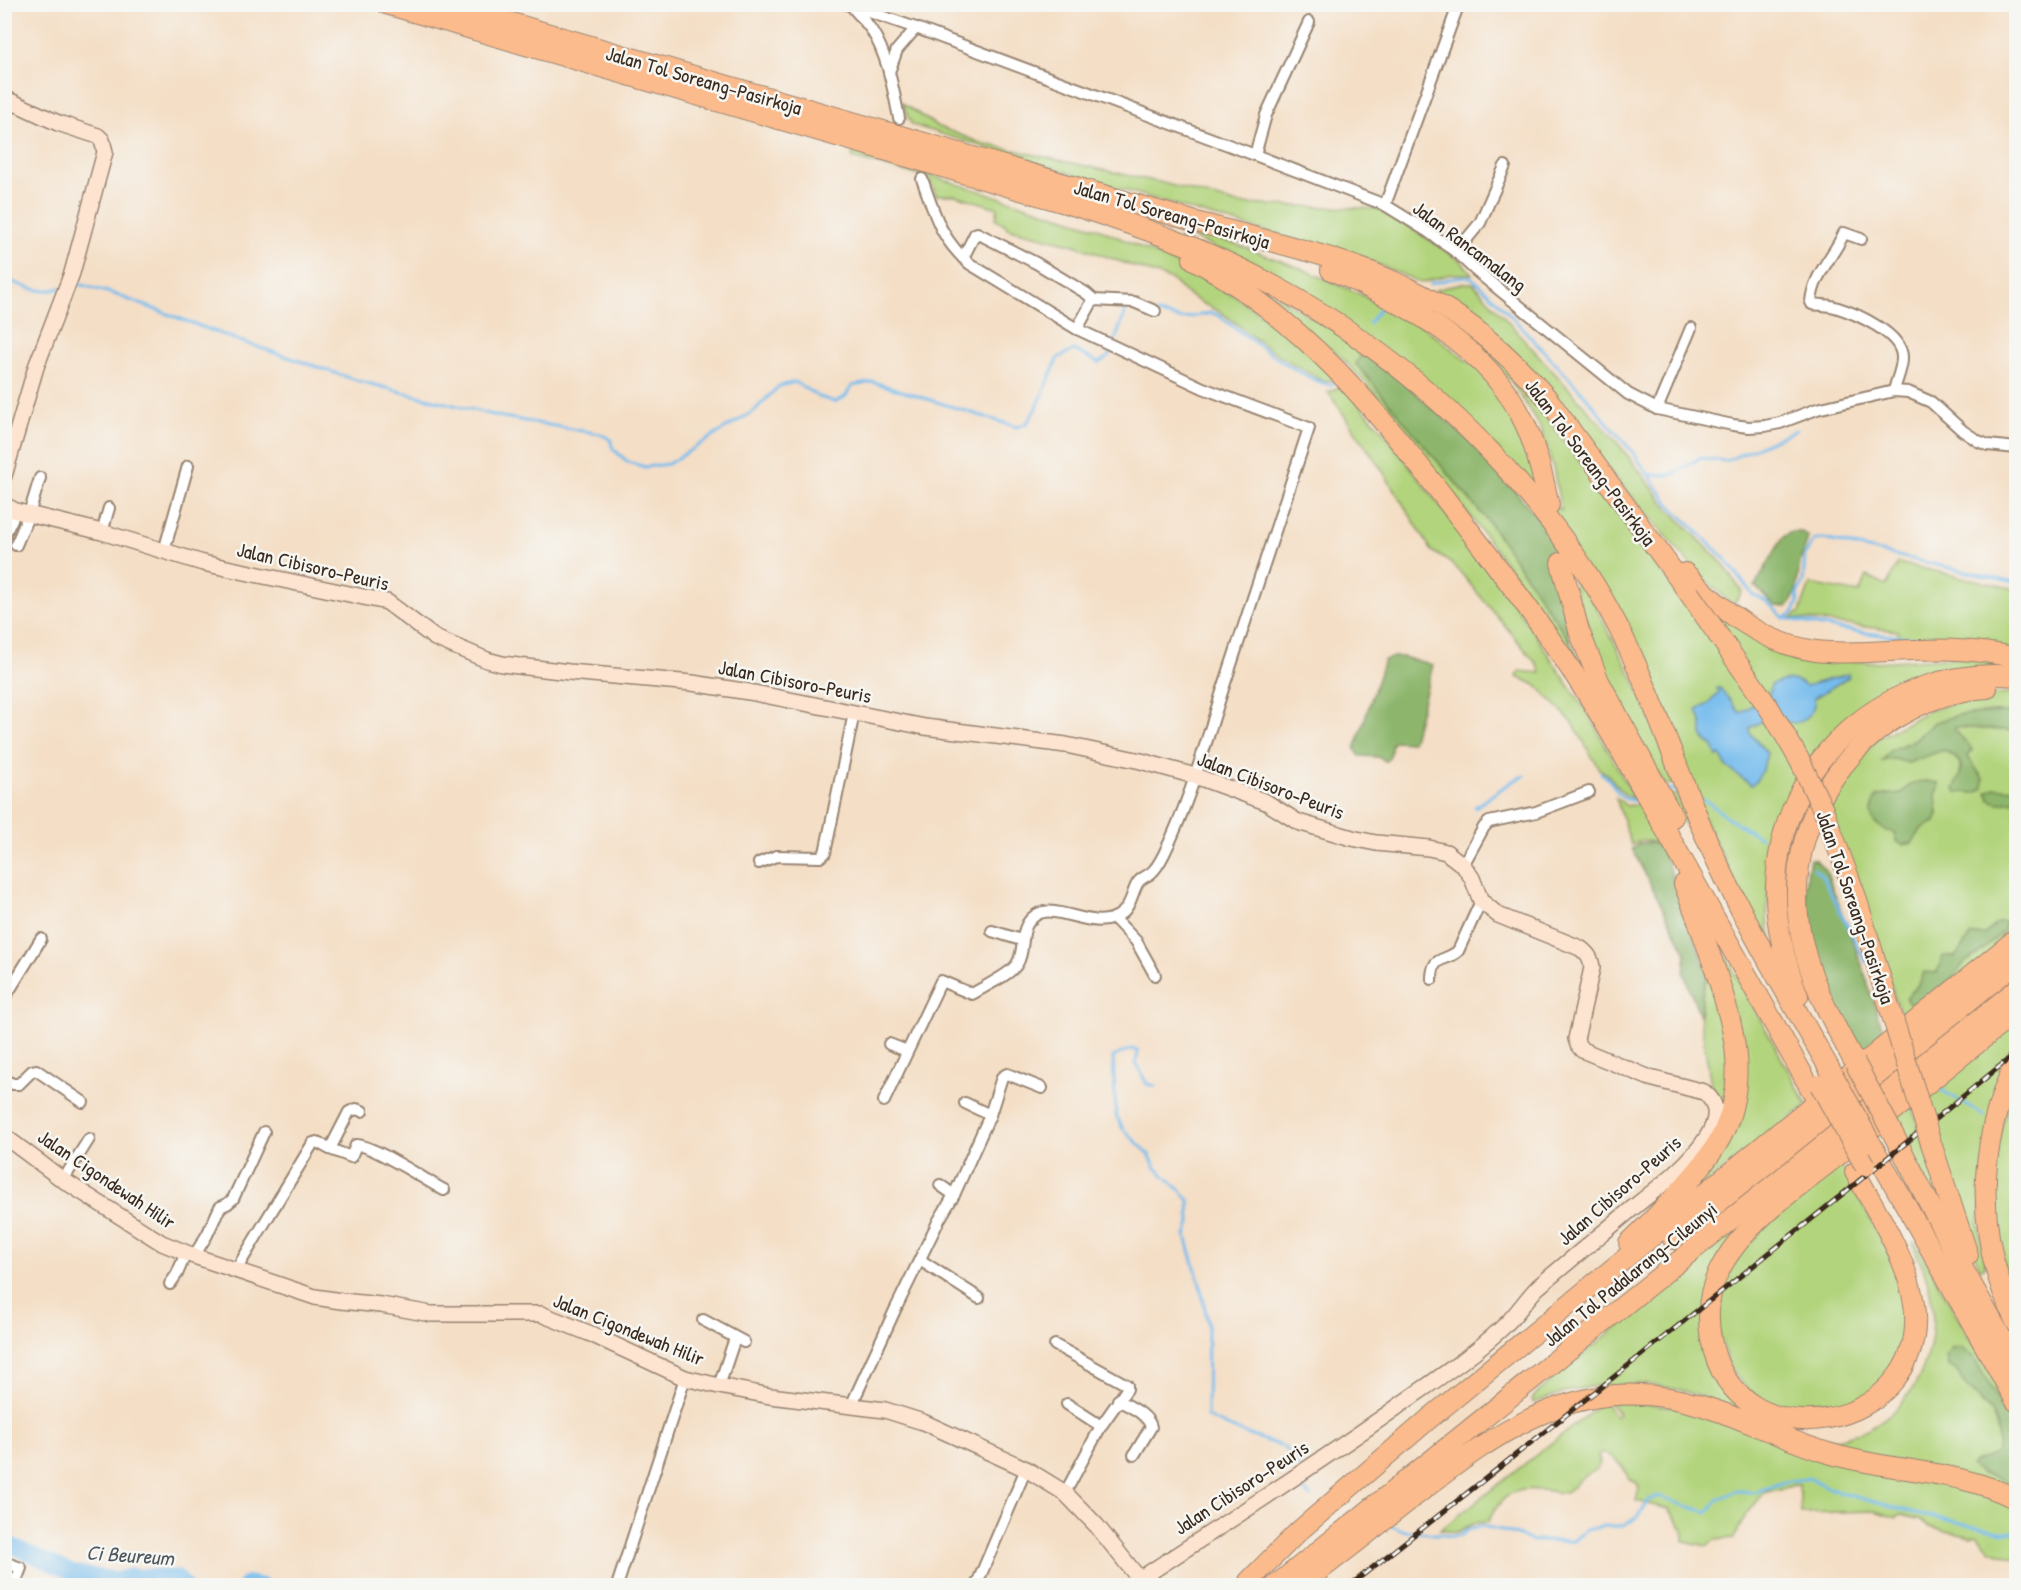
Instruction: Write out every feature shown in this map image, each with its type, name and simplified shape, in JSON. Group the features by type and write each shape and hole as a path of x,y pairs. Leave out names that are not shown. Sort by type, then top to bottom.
{"highway":[{"name":"Jalan Tol Soreang–Pasirkoja","path":"386,4 1082,208 1169,238 1260,278 1340,323 1412,376 1464,424 1544,513 1598,590 1636,664 1706,837 1824,1081 1845,1097 1870,1142 2009,1369"},
{"name":"Jalan Tol Soreang–Pasirkoja","path":"446,4 1307,252 1408,287 1445,308 1481,333 1531,380 1691,587 1772,711 1800,761 1825,814 1855,894 1952,1209 1976,1277 1994,1319 2009,1369"},
{"path":"1082,208 1153,239 1220,274 1281,318 1329,362 1370,405 1597,695 1668,827 1734,1033 1738,1069 1737,1087 1731,1113 1713,1150 1658,1213 1487,1372"},
{"path":"1193,221 1298,257 1346,277 1410,311 1464,347 1494,374 1519,412 1534,448 1549,505"},
{"path":"1561,563 1597,695 1635,778 1668,827 1824,1081"},
{"path":"1691,587 1770,638 1798,648 1843,653 1953,649 2016,658"},
{"path":"2016,676 1973,676 1942,681 1904,694 1881,706 1848,729 1833,744 1817,764 1791,814 1779,852 1776,887 1777,918 1783,952 1824,1081 1860,1169 1900,1258 1911,1289 1914,1320 1909,1352 1902,1367 1888,1387 1858,1409 1831,1419 1803,1420 1775,1415 1752,1404 1732,1386 1723,1373 1712,1347 1709,1323 1710,1299 1713,1284 1725,1260 1746,1234 1787,1196 2016,1012"},
{"path":"2016,688 1984,688 1955,693 1922,704 1896,717 1869,737 1845,761 1811,820 1800,854 1797,906 1801,937 1818,990 1966,1274 2009,1369 2016,1401"},
{"path":"1246,1583 1299,1531 1354,1483 2016,939"},
{"name":"Jalan Tol Padalarang–Cileunyi","path":"1246,1583 2016,963"},
{"name":"Jalan Tol Padalarang–Cileunyi","path":"1275,1586 2016,990"},
{"path":"2016,1061 1995,1119 1986,1167 1985,1194 1986,1218 1993,1258 2016,1322"},
{"path":"1298,1586 1476,1449 1508,1428 1564,1405 1635,1394 1678,1399 1770,1428 1811,1433 1838,1430 1864,1419 1885,1406 1905,1384 1920,1357 1926,1326 1924,1299 1922,1285 1910,1255 1860,1169"},
{"path":"1732,1417 1798,1443 1842,1457 1969,1481 2016,1499"}],"street":[{"path":"1385,205 1458,6"},
{"path":"850,7 872,32 889,72 899,118"},
{"name":"Jalan Rancamalang","path":"850,7 916,28 1385,205 1456,252 1628,394 1657,409 1733,425 1765,426 1780,423 1816,409 1894,391 1908,392 1931,402 1962,431 1978,441 1988,446 2016,448"},
{"path":"1256,155 1266,115 1309,22"},
{"path":"889,72 897,50 916,28"},
{"path":"4,98 58,123 98,136 104,145 105,152 72,273 36,367 4,476"},
{"path":"1456,252 1480,223 1505,166"},
{"path":"884,1101 941,981 972,994 1015,967 1021,955 1026,925 1036,915 1044,912 1063,914 1087,921 1114,918 1123,913 1139,881 1152,872 1163,856 1195,776 1309,428 1203,388 1077,329 963,258 944,235 922,179"},
{"path":"963,258 977,233 1036,263 1086,293 1093,300 1134,302 1155,311"},
{"path":"1861,238 1844,233 1834,254 1818,275 1810,302 1833,306 1851,313 1877,326 1890,336 1900,349 1902,358 1894,391"},
{"path":"1077,329 1093,300"},
{"path":"1657,409 1690,328"},
{"path":"164,551 188,466"},
{"path":"4,536 17,510 40,478"},
{"path":"102,532 109,508"},
{"path":"16,545 17,510"},
{"name":"Jalan Cibisoro-Peuris","path":"17,510 102,532 203,563 387,602 435,638 502,664 692,683 926,727 1066,745 1113,754 1195,776 1266,802 1298,822 1376,843 1446,852 1463,865"},
{"path":"759,863 776,856 820,857 825,853 855,713"},
{"path":"1432,979 1433,966 1436,961 1458,951 1481,901 1472,878 1463,865 1484,827 1489,822 1536,812 1589,792"},
{"name":"Jalan Cibisoro-Peuris","path":"1142,1582 1429,1385 1496,1334 1538,1287 1676,1172 1700,1147 1713,1126 1716,1116 1715,1106 1712,1098 1704,1092 1650,1078 1582,1050 1576,1039 1592,968 1591,959 1587,953 1580,948 1498,915 1481,901"},
{"path":"1114,918 1136,941 1155,975"},
{"path":"992,931 1022,940"},
{"path":"4,999 41,939"},
{"path":"890,1044 907,1052"},
{"path":"4,1080 19,1084 36,1070 83,1102"},
{"path":"851,1406 939,1220 954,1195 990,1115 1002,1077 1005,1074 1042,1088"},
{"path":"965,1103 990,1115"},
{"path":"330,1149 349,1112 356,1109 362,1111"},
{"path":"170,1284 207,1235 220,1207 232,1199 264,1132"},
{"name":"Jalan Cigondewah Hilir","path":"4,1136 63,1180 162,1243 190,1255 315,1297 451,1315 541,1314 591,1334 685,1378 770,1396 885,1410 923,1422 1026,1469 1065,1493 1097,1526 1142,1582"},
{"path":"63,1180 89,1139"},
{"path":"236,1270 310,1147 317,1142 351,1157 357,1145 361,1145 378,1152 444,1190"},
{"path":"940,1185 954,1195"},
{"path":"920,1260 979,1298"},
{"path":"703,1320 740,1340 719,1386"},
{"path":"1055,1345 1126,1383 1127,1389 1101,1426 1065,1493"},
{"path":"617,1586 685,1378"},
{"path":"1118,1400 1145,1417 1150,1423 1151,1427 1134,1455"},
{"path":"1067,1404 1101,1426"},
{"path":"976,1586 1026,1469"},
{"path":"4,1562 21,1568 14,1586"}],"green space":[{"path":"902,103 937,126 981,143 1163,183 1238,204 1383,209 1461,261 1472,274 1451,274 1421,283 1366,259 1207,215 912,125"},
{"path":"853,151 1100,229 1179,265 1238,298 1293,338 1335,376 1324,382 1300,368 1268,348 1224,314 1199,302 1172,280 1074,245 1007,228 996,219 998,208 955,195 936,195 929,178 852,158"},
{"path":"1181,228 1238,245 1300,268 1369,298 1422,326 1499,385 1545,497 1561,511 1554,471 1541,428 1511,381 1468,341 1405,295 1471,334 1515,375 1682,599 1822,660 1874,662 1964,657 2005,665 2005,670 1816,752 1794,784 1770,844 1767,919 1775,952 1771,956 1707,825 1641,659 1497,448 1257,268 1180,231"},
{"path":"1232,271 1365,348 1356,364 1491,525 1571,643 1596,692 1516,576 1374,392 1340,356"},
{"path":"1463,283 1473,283 1617,442 1668,508 1724,565 1742,592 1733,605 1696,571 1600,459 1549,387 1489,327 1435,290"},
{"path":"1365,348 1483,453 1550,532 1571,643 1491,525 1356,364"},
{"path":"1341,384 1383,431 1515,605 1590,717 1634,798 1625,795 1607,774 1599,769 1573,723 1536,685 1517,677 1519,671 1541,673 1537,664 1455,566 1432,551 1382,470 1328,392"},
{"path":"1791,532 1808,535 1800,563 1797,586 1794,597 1787,607 1775,606 1755,586 1783,537"},
{"path":"1898,563 2016,589 2016,650 1900,643 1898,631 1791,618 1800,612 1810,584 1859,593 1867,576 1886,586"},
{"path":"1578,573 1634,680 1676,783 1665,785 1615,702 1574,587"},
{"path":"1403,657 1433,665 1412,742 1392,743 1390,756 1386,761 1377,757 1360,756 1355,749 1384,660"},
{"path":"2016,694 2016,714 1995,712 1935,722 1914,740 1891,750 1883,760 1895,759 1908,763 1943,750 1958,759 1960,776 1983,779 1968,757 1972,750 1953,730 1955,727 2016,731 2016,789 1995,788 1998,803 2016,801 2016,932 1906,1028 1826,805 1832,794 1877,739 1928,711 1978,695","holes":["1925,781 1939,788 1935,795 1938,814 1935,822 1922,828 1912,843 1903,845 1896,841 1878,796 1901,793 1912,784","1998,922 1977,955 1965,962 1956,974 1910,992 1955,957 1971,935 1985,934"]},
{"path":"1995,712 2016,714 2016,731 1956,727 1954,730 1972,750 1968,757 1983,779 1983,789 1976,793 1957,792 1954,789 1960,775 1961,765 1956,758 1943,750 1908,763 1895,759 1882,761 1891,750 1914,740 1935,722 1958,715"},
{"path":"1925,781 1939,783 1936,795 1938,814 1935,822 1922,828 1912,843 1903,845 1896,841 1894,832 1886,831 1874,822 1871,814 1875,799 1878,796 1901,793 1912,784"},
{"path":"1995,788 2016,789 2016,801 1998,803 1990,800 1987,792"},
{"path":"1676,794 1696,835 1692,838 1680,817 1652,828 1660,843 1641,840 1631,845 1616,798 1627,806"},
{"path":"1639,843 1653,843 1662,848 1708,974 1703,990 1700,1016 1684,974 1686,953 1632,849"},
{"path":"1810,859 1816,860 1826,871 1863,968 1886,1041 1863,1059 1842,1026 1811,948 1805,887"},
{"path":"1697,903 1807,1105 1685,1199 1744,1091"},
{"path":"1998,922 2006,922 2004,931 1977,955 1965,962 1956,974 1924,1003 1916,1005 1908,1003 1906,999 1919,984 1924,972 1937,973 1943,956 1955,957 1971,935 1985,934"},
{"path":"1708,974 1718,1006 1732,1070 1718,1129 1700,1016 1703,990"},
{"path":"2016,1019 2016,1042 2008,1056 1979,1223 1985,1266 1980,1269 1957,1207 1922,1096"},
{"path":"2016,1082 2016,1189 2012,1208 2016,1243 2016,1263 2013,1272 2016,1294 2000,1250 1995,1216 1994,1182 2000,1134"},
{"path":"1911,1104 1957,1240 1893,1118"},
{"path":"1839,1162 1895,1264 1907,1307 1903,1346 1884,1379 1872,1391 1844,1407 1797,1411 1771,1405 1748,1391 1729,1367 1717,1326 1718,1294 1739,1254 1768,1224"},
{"path":"1732,1233 1735,1233 1706,1345 1767,1419 1681,1390 1645,1384 1595,1386 1564,1392 1534,1403 1532,1400 1535,1395 1547,1384"},
{"path":"1913,1242 2016,1419 2016,1438 2012,1416 2002,1407 1973,1356 1956,1368 1963,1383 1986,1406 1998,1430 1997,1451 1990,1457 1973,1462 1980,1474 2008,1480 2016,1485 2016,1492 1813,1441 1836,1439 1860,1432 1881,1421 1913,1388 1930,1346 1933,1322 1929,1286"},
{"path":"1960,1347 1973,1356 2002,1407 2012,1416 2016,1438 2016,1485 1970,1466 1997,1451 1998,1431 1987,1407 1963,1383 1958,1372 1948,1366 1946,1357 1951,1349"},
{"path":"1609,1401 1678,1407 1984,1492 2016,1506 2016,1558 1991,1550 1977,1535 1971,1537 1930,1527 1922,1520 1901,1515 1897,1518 1875,1511 1801,1513 1799,1484 1763,1493 1743,1519 1734,1538 1715,1540 1706,1546 1684,1541 1684,1531 1669,1509 1636,1501 1639,1488 1637,1483 1629,1479 1623,1467 1605,1453 1598,1455 1600,1463 1596,1469 1580,1479 1566,1493 1540,1490 1520,1491 1503,1500 1488,1522 1475,1523 1457,1532 1440,1530 1604,1402 1616,1417 1619,1414"}],"water":[{"path":"1848,674 1849,677 1814,698 1811,713 1803,720 1788,722 1774,714 1750,728 1750,733 1767,753 1760,775 1751,785 1727,767 1720,755 1717,757 1713,746 1702,735 1702,724 1697,710 1708,704 1719,693 1717,688 1720,688 1740,713 1769,694 1771,685 1775,683 1793,680 1806,686"}],"waterway":[{"path":"1430,284 1457,277 1471,277 1495,299 1581,391 1634,454 1669,504 1725,559 1753,595 1766,601 1784,618 1793,613 1798,603 1797,594 1803,582 1805,555 1814,540 1824,539 2016,582"},
{"path":"4,278 39,290 60,288"},
{"path":"75,283 111,293 240,341 359,381 497,416 600,434 610,439 613,449 628,462 645,467 668,464 754,411 779,386 795,382 819,397 835,402 845,397 852,386 873,382 1017,427 1027,423 1037,407 1058,358 1074,350 1099,363 1108,357 1112,349"},
{"path":"1114,343 1127,308 1134,306"},
{"path":"1369,323 1381,307"},
{"path":"1157,313 1181,319 1211,313 1218,315 1305,375 1331,385 1336,379"},
{"path":"1650,475 1671,475 1700,458 1726,461 1796,430"},
{"path":"1785,618 1864,633 1944,640"},
{"path":"1601,773 1625,799 1639,799"},
{"path":"1475,807 1524,776"},
{"path":"1665,791 1672,789 1679,792"},
{"path":"1699,799 1708,802 1761,838"},
{"path":"1814,868 1822,876 1866,962"},
{"path":"1156,1086 1147,1084 1136,1063 1138,1051 1131,1049 1113,1057 1116,1115 1123,1129 1149,1154 1155,1167 1189,1200 1190,1223 1186,1236 1208,1323 1207,1417 1284,1447 1299,1468"},
{"path":"1936,1087 1984,1115"},
{"path":"1390,1525 1400,1530 1453,1536 1481,1526 1502,1530 1534,1541 1573,1541 1586,1530 1604,1526 1624,1526 1637,1517 1649,1500 1659,1496 1707,1512 1719,1499 1737,1491 1755,1492 1784,1482 1809,1478 1838,1492 1911,1512 2003,1532 2016,1532"},
{"path":"1301,1480 1302,1487 1310,1497"},
{"name":"Ci Beureum","path":"4,1542 73,1573 117,1580 132,1576 177,1578 185,1586"},
{"name":"Ci Beureum","path":"245,1586 248,1583 263,1586"}],"railway":[{"path":"1349,1586 1767,1255 2016,1053"}]}
